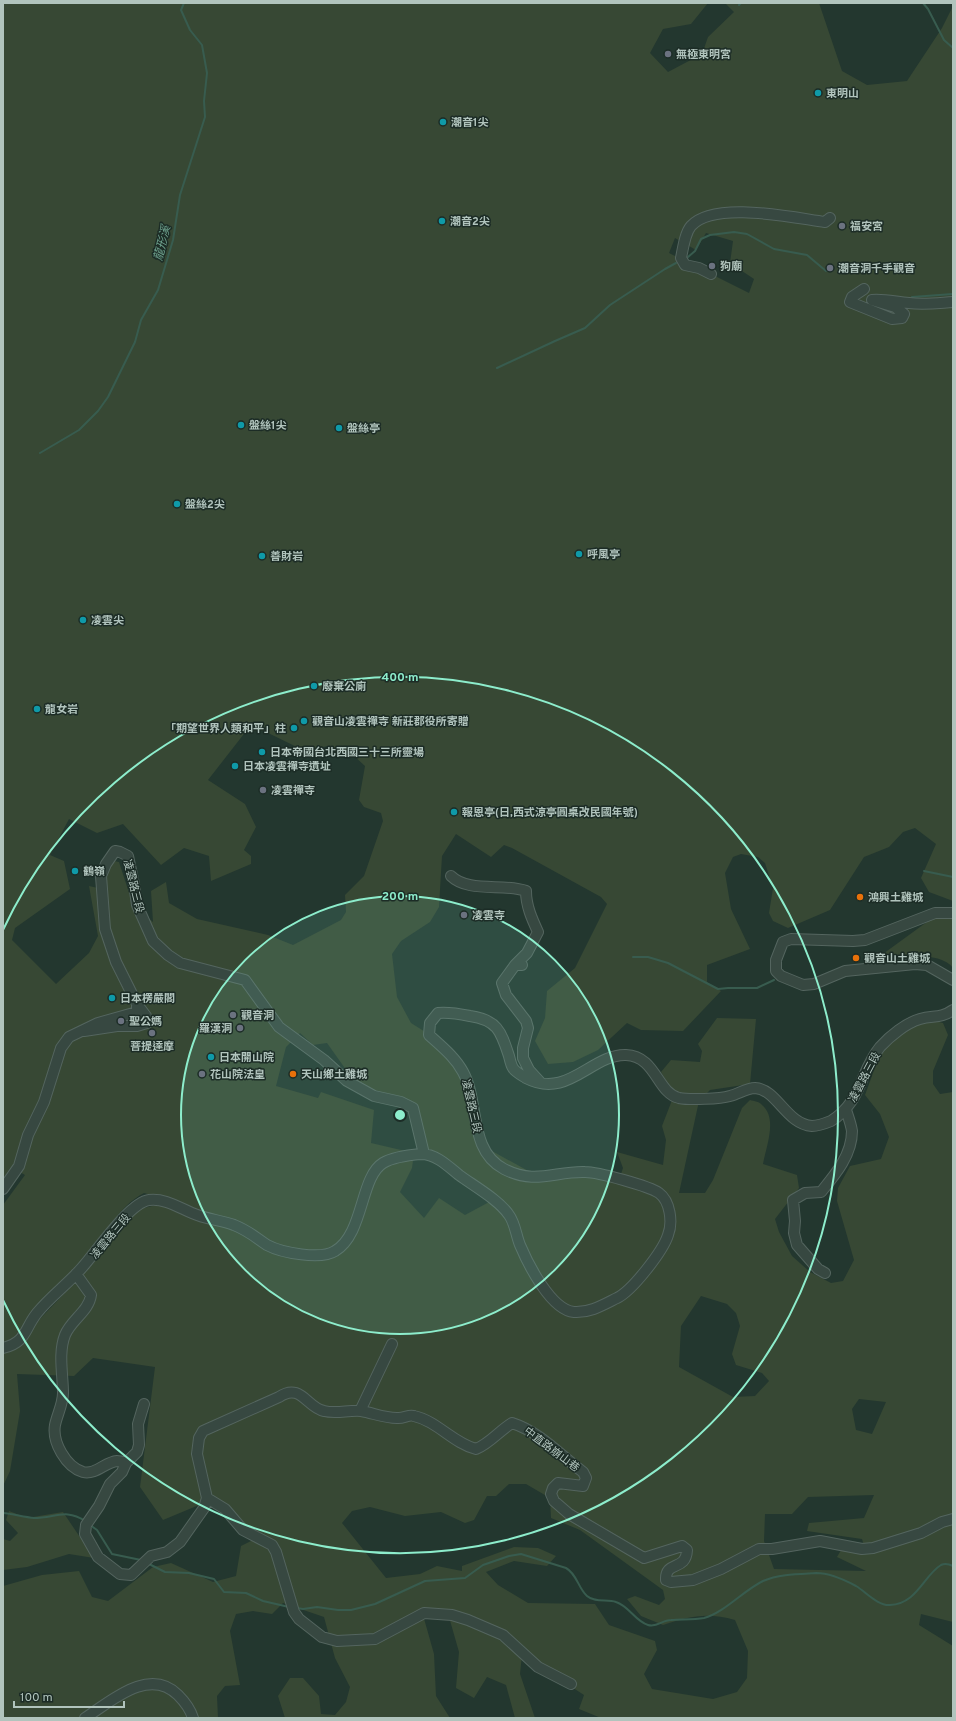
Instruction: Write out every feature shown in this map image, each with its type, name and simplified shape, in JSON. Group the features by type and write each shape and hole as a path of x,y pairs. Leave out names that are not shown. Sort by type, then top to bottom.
{"street":[{"path":"711,274 699,268 685,266 681,258 690,227 696,220 720,213 751,212 825,222 830,218"},
{"path":"864,289 852,297 850,302 892,319 902,318 904,314 895,307 872,300 884,299 928,304 953,302"},
{"name":"凌雲路三段","path":"84,1031 117,1026 137,1026 147,1023 146,1016 137,1004 116,962 105,929 101,876 106,864 115,851 128,856 137,905 153,941 180,963 245,980 279,1027 324,1060 347,1081 374,1096 401,1102 413,1108 424,1154"},
{"path":"451,876 456,881 481,887 494,886 526,890 530,915 538,932 520,965 502,983 506,995 526,1021 528,1028 523,1048 523,1058 529,1070 542,1083"},
{"path":"953,913 935,913 865,940 792,939 783,942 776,960 776,971 781,976 803,985 814,984 845,971 915,964 927,965 953,980"},
{"name":"凌雲路三段","path":"3,1189 19,1166 28,1135 44,1102 61,1048 69,1037 98,1023 137,1012 137,1004"},
{"name":"凌雲路三段","path":"3,1348 11,1346 21,1340 37,1313 76,1274 137,1204 149,1200 168,1202 202,1217 223,1221 253,1233 269,1246 279,1250 320,1256 334,1252 346,1243 354,1226 370,1182 378,1167 382,1163 394,1159 424,1154 441,1160 498,1204 509,1215 526,1258 556,1303 565,1310 575,1312 593,1310 622,1296 635,1284 668,1235 670,1224 669,1211 664,1199 659,1193 650,1189 597,1172 581,1171 538,1178 522,1176 504,1169 490,1159 482,1146 470,1089 463,1072 451,1054 429,1035 432,1019 435,1015 443,1013 472,1016 488,1020 495,1025 502,1035 513,1069 527,1078 542,1083 557,1084 579,1075 614,1057 625,1055 637,1057 647,1064 674,1097 682,1099 729,1097 754,1088 764,1091 799,1123 814,1126 828,1123 846,1110 858,1090 872,1059 880,1047 889,1038 912,1022 920,1019 945,1015 953,1010"},
{"path":"826,1273 818,1269 797,1245 794,1232 795,1221 793,1200 805,1193 821,1192 840,1168 847,1152 852,1131 846,1110"},
{"path":"76,1274 91,1295 90,1302 70,1326 64,1337 62,1361 63,1395 54,1427 57,1443 63,1457 73,1468 84,1472 93,1471 116,1461 126,1463"},
{"path":"360,1411 392,1344"},
{"name":"中直路崩山巷","path":"207,1498 197,1454 199,1438 203,1430 280,1397 286,1393 299,1394 321,1411 330,1413 360,1411 398,1419 412,1415 422,1418 469,1448 476,1450 491,1440 501,1429 512,1423 533,1432 583,1472 586,1478 582,1486 558,1483 553,1488 551,1494 554,1501 569,1514 644,1558 682,1546 687,1550 687,1557 683,1562 669,1569 665,1573 666,1580 671,1582 693,1580 721,1569 759,1549 772,1549 820,1542 862,1549 874,1548 920,1533 942,1522 953,1519"},
{"path":"144,1404 138,1424 139,1446 136,1452 126,1463 122,1472 110,1484 99,1506 88,1522 85,1534 98,1557 120,1574 131,1575 151,1556 167,1552 180,1542 204,1508 207,1498 226,1509 244,1530 272,1545 276,1552 292,1607 299,1619 322,1637 337,1641 375,1639 424,1613 452,1615 503,1635 538,1667 571,1684"},
{"path":"85,1718 122,1694 140,1686 155,1683 165,1685 175,1692 187,1705 193,1718"}],"green space":[{"path":"3,3 708,3 691,24 663,29 650,53 668,72 702,54 708,37 734,12 725,3 819,3 842,71 867,85 907,81 942,28 953,6 953,901 929,892 921,878 936,844 915,828 903,832 889,847 864,857 830,910 788,928 773,921 769,913 773,888 765,863 758,857 741,854 733,857 725,873 731,909 750,949 707,965 707,982 721,991 683,1031 641,1030 627,1023 598,1050 573,1062 548,1064 535,1041 545,1018 547,991 575,968 607,904 601,897 512,848 504,845 491,857 456,834 442,856 439,907 430,922 401,941 392,954 397,997 411,1023 443,1043 455,1058 485,1145 492,1151 532,1173 620,1177 623,1168 617,1152 663,1165 666,1140 662,1126 674,1095 661,1072 671,1060 700,1062 702,1051 698,1044 717,1018 756,1019 750,1084 710,1090 699,1101 679,1193 705,1193 713,1180 742,1108 750,1100 760,1103 767,1111 770,1125 770,1133 763,1164 797,1175 799,1188 775,1219 779,1232 792,1256 810,1272 831,1283 843,1281 854,1260 837,1201 838,1188 850,1166 881,1159 889,1137 880,1114 865,1095 881,1051 908,1027 931,1020 943,1023 948,1035 933,1071 933,1084 940,1094 953,1092 953,1622 921,1614 919,1625 953,1646 953,1718 601,1718 579,1709 584,1695 522,1655 520,1674 535,1718 515,1718 506,1685 487,1677 474,1698 456,1688 459,1652 447,1610 423,1615 434,1654 436,1696 450,1718 285,1718 278,1696 290,1678 303,1678 319,1696 321,1714 335,1715 346,1702 350,1687 335,1658 324,1617 283,1603 272,1614 253,1611 236,1614 230,1631 240,1685 225,1686 217,1696 218,1718 3,1718 3,1586 42,1575 79,1571 92,1597 108,1601 153,1567 171,1563 213,1582 236,1576 241,1546 257,1538 211,1500 163,1520 140,1487 155,1367 93,1358 74,1376 17,1374 20,1411 10,1471 3,1486 3,1205 25,1175 13,1168 3,1183","holes":["706,233 733,241 730,263 754,279 749,293 669,253 675,238 696,250","247,730 264,731 303,750 329,746 353,755 365,766 359,800 364,807 381,813 383,821 364,876 345,895 346,912 341,920 293,945 268,935 197,919 169,903 166,882 151,891 153,922 133,905 119,862 104,859 107,890 89,886 98,936 89,953 56,984 12,940 15,928 70,889 64,861 50,855 69,819 97,833 123,824 161,865 184,848 209,856 211,881 251,864 251,856 244,850 256,827 245,804 208,780","300,1033 313,1045 327,1043 354,1081 413,1110 431,1158 491,1201 465,1215 439,1198 424,1218 400,1192 412,1168 414,1153 371,1143 374,1110 321,1092 318,1098 276,1086 286,1047","144,1193 155,1196 165,1203 131,1211 100,1256 38,1321 33,1310 80,1266 126,1206","701,1296 727,1304 736,1313 740,1326 732,1354 736,1365 762,1373 769,1381 755,1396 733,1397 679,1367 681,1326","859,1399 886,1402 872,1434 856,1430 852,1409","509,1484 526,1484 550,1498 551,1518 580,1530 663,1590 665,1599 659,1605 635,1596 627,1599 641,1616 663,1625 682,1619 699,1616 716,1616 735,1620 748,1651 747,1678 737,1692 713,1699 652,1689 644,1674 657,1650 655,1641 609,1625 595,1604 528,1603 498,1585 486,1572 514,1561 547,1566 556,1556 538,1548 514,1547 462,1566 462,1571 437,1566 420,1574 386,1578 342,1523 352,1511 370,1507 405,1516 441,1512 465,1523 474,1520 487,1496 496,1496","874,1495 864,1518 809,1523 807,1531 862,1539 864,1546 844,1545 837,1557 866,1571 774,1569 764,1541 765,1514 792,1514 808,1497"]},
{"path":"942,911 953,914 953,968 947,962 928,957 917,956 876,959"},
{"path":"9,1511 27,1518 63,1512 94,1558 69,1554 27,1567 3,1570 3,1539 10,1541 18,1533 6,1520"}],"waterway":[{"name":"龍形溪","path":"40,453 79,430 98,411 108,397 135,342 141,320 158,290 173,240 180,195 205,117 204,101 207,73 202,45 190,30 181,10 184,3"},
{"path":"923,3 928,9 944,40 953,48"},
{"path":"688,257 695,251 701,239 710,235 734,232 747,234 774,249 807,255 826,271"},
{"path":"497,368 585,328 610,305 676,263"},
{"path":"912,297 953,294"},
{"path":"924,871 953,877"},
{"path":"633,957 648,957 668,963 718,989 757,988 774,980"},
{"path":"3,1513 34,1518 66,1514 78,1517 85,1521"},
{"path":"90,1525 97,1530 112,1554 141,1560"},
{"path":"297,1608 303,1609 317,1607 351,1610 375,1604 425,1581 465,1578 483,1565 509,1556 521,1554 566,1568 573,1574 587,1596 597,1600 621,1604 643,1623 651,1626 668,1620 704,1618 719,1611 763,1581 776,1577 796,1574 821,1573 842,1579 856,1586 881,1603 890,1605 907,1600 914,1595 930,1575 941,1565 947,1564 953,1566"},
{"path":"147,1563 165,1572 189,1573 214,1579 224,1592 246,1593 263,1601 289,1607"}],"place":[{"name":"無極東明宮","path":"668,54"},
{"name":"東明山","path":"818,93"},
{"name":"潮音1尖","path":"443,122"},
{"name":"潮音2尖","path":"442,221"},
{"name":"福安宮","path":"842,226"},
{"name":"狗廟","path":"712,266"},
{"name":"潮音洞千手觀音","path":"830,268"},
{"name":"盤絲1尖","path":"241,425"},
{"name":"盤絲亭","path":"339,428"},
{"name":"盤絲2尖","path":"177,504"},
{"name":"呼風亭","path":"579,554"},
{"name":"善財岩","path":"262,556"},
{"name":"凌雲尖","path":"83,620"},
{"name":"廢棄公廁","path":"314,686"},
{"name":"龍女岩","path":"37,709"},
{"name":"觀音山凌雲禪寺 新莊郡役所寄贈","path":"304,721"},
{"name":"「期望世界人類和平」柱","path":"294,728"},
{"name":"日本帝國台北西國三十三所靈場","path":"262,752"},
{"name":"日本凌雲禪寺遺址","path":"235,766"},
{"name":"凌雲禪寺","path":"263,790"},
{"name":"報恩亭(日,西式涼亭圓桌改民國年號)","path":"454,812"},
{"name":"鶴嶺","path":"75,871"},
{"name":"鴻興土雞城","path":"860,897"},
{"name":"凌雲寺","path":"464,915"},
{"name":"觀音山土雞城","path":"856,958"},
{"name":"日本楞嚴閣","path":"112,998"},
{"name":"觀音洞","path":"233,1015"},
{"name":"聖公媽","path":"121,1021"},
{"name":"羅漢洞","path":"240,1028"},
{"name":"菩提達摩","path":"152,1033"},
{"name":"日本開山院","path":"211,1057"},
{"name":"花山院法皇","path":"202,1074"},
{"name":"天山鄉土雞城","path":"293,1074"}]}
